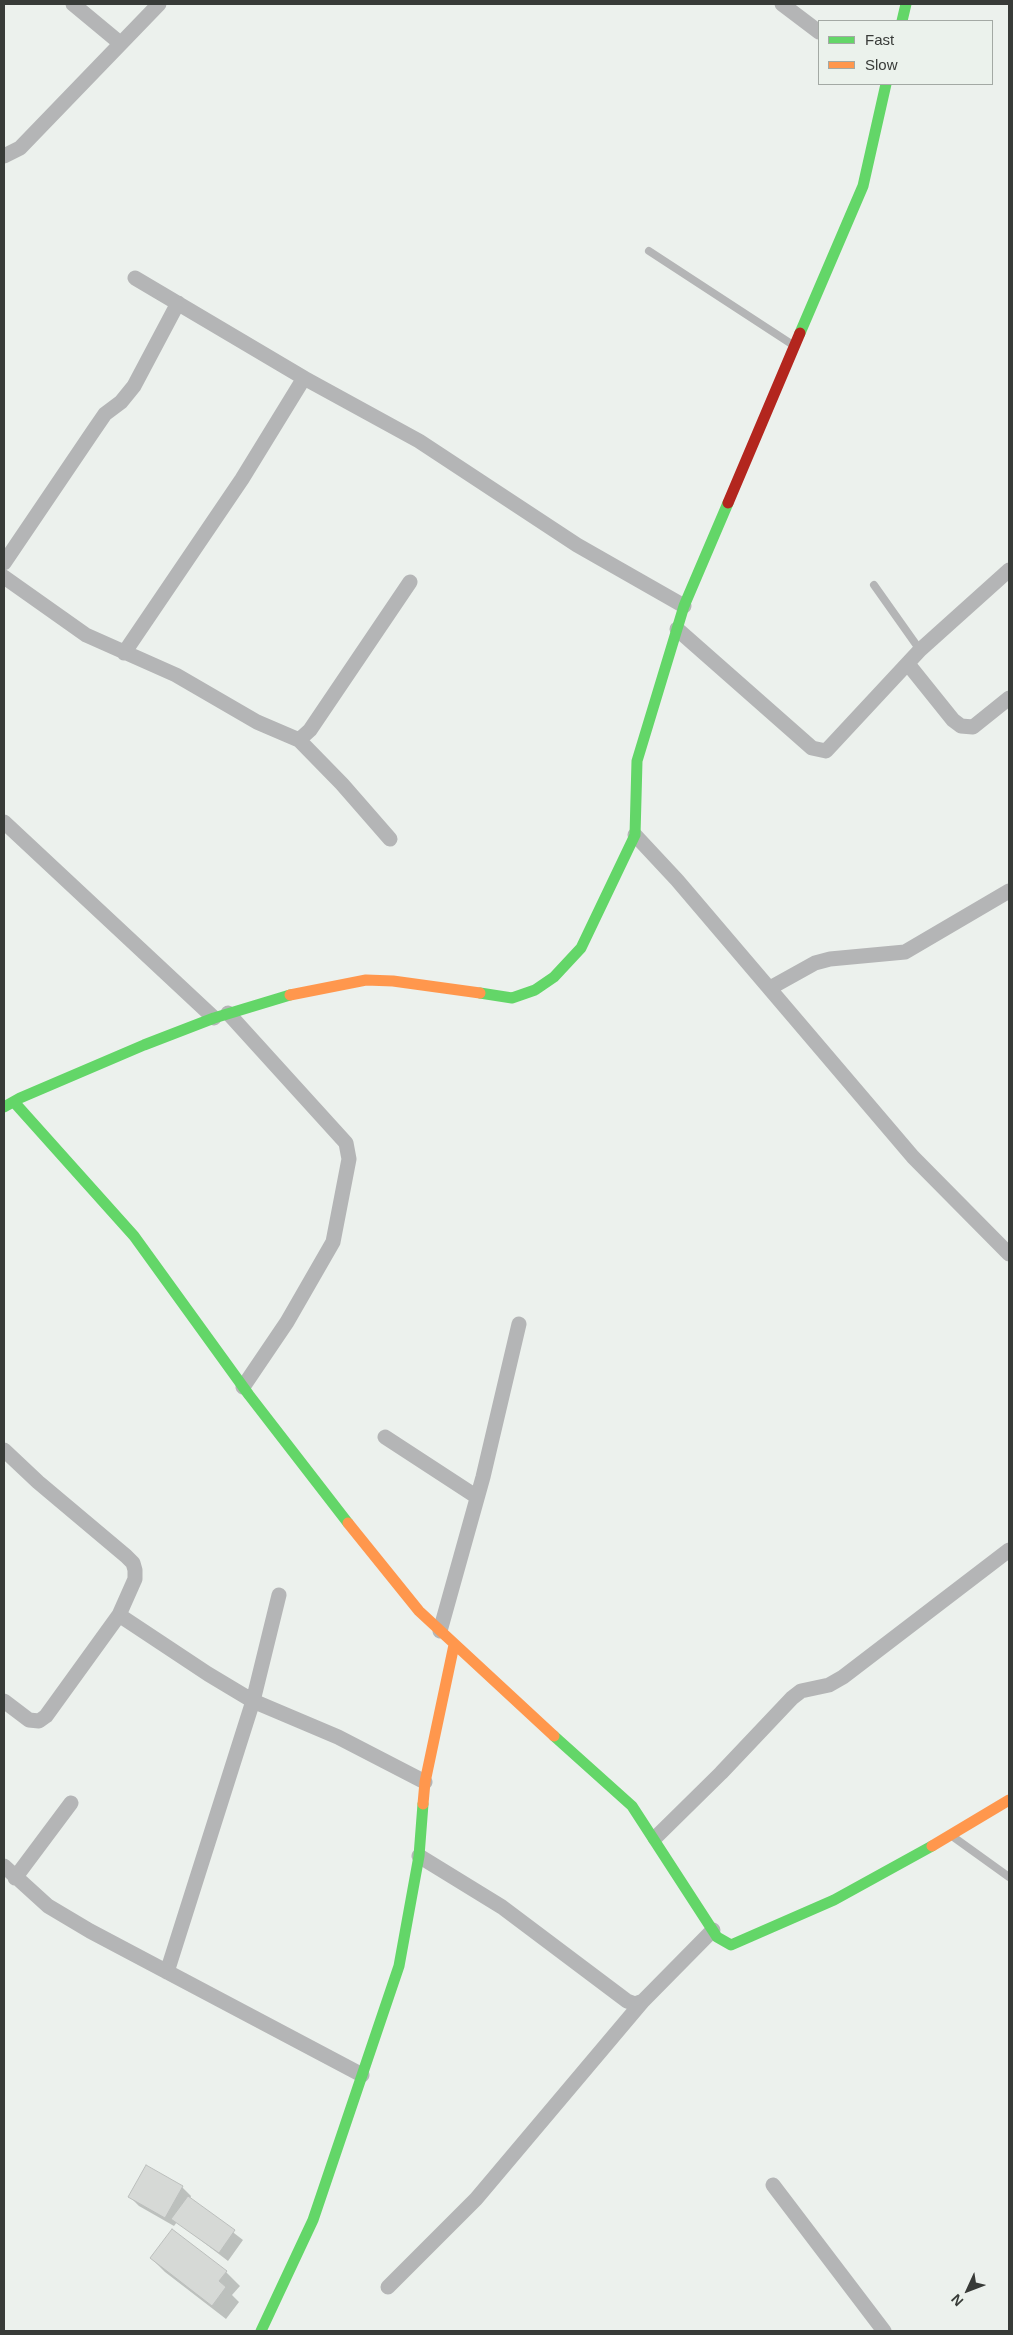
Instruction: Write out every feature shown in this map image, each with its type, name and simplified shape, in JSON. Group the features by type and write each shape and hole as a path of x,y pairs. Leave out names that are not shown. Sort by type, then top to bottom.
{"street":[{"path":"73,4 120,44"},
{"path":"4,156 20,148 159,4"},
{"path":"782,4 818,31"},
{"path":"902,20 906,4"},
{"path":"886,85 863,186 684,606 637,761 635,835 580,948 554,976 535,990 512,998 393,981 366,980 300,992 214,1018 144,1045 9,1104 134,1236 243,1387 386,1572 454,1645 618,1791 632,1806 655,1838 713,1930 723,1942 731,1945 742,1942 834,1900 1009,1800"},
{"path":"135,278 304,378 419,441 576,545 684,606"},
{"path":"4,563 99,422 134,386 178,303"},
{"path":"124,653 242,478 304,378"},
{"path":"677,629 812,748 826,751 920,650 1009,570"},
{"path":"4,577 86,635 176,675 256,722 299,740 342,784 390,839"},
{"path":"299,740 310,730 410,582"},
{"path":"908,664 953,720 961,726 973,726 1009,698"},
{"path":"4,822 214,1018"},
{"path":"635,835 678,880 912,1157 1009,1254"},
{"path":"770,988 815,963 830,959 905,952 1009,891"},
{"path":"228,1013 346,1143 349,1159 332,1242 287,1322 243,1387"},
{"path":"440,1631 477,1497 519,1324"},
{"path":"386,1437 477,1497"},
{"path":"4,1450 38,1482 133,1563 135,1579 119,1615 46,1716 39,1721 30,1720 4,1701"},
{"path":"655,1838 721,1773 792,1698 801,1691 829,1685 843,1677 1009,1550"},
{"path":"167,1972 253,1700 279,1595"},
{"path":"119,1615 208,1674 253,1700 338,1737 425,1782"},
{"path":"261,2331 313,2220 399,1966 419,1856 425,1782 454,1645"},
{"path":"15,1878 71,1803"},
{"path":"419,1856 510,1913 627,2001 635,2004 643,2001"},
{"path":"4,1866 48,1906 362,2076"},
{"path":"388,2287 476,2199 643,2001 713,1930"},
{"path":"773,2185 884,2331"}],"lane":[{"path":"650,252 794,347"},
{"path":"874,585 920,650"},
{"path":"950,1835 1009,1877"}],"building":[{"path":"146,2165 183,2186 165,2218 128,2197"},
{"path":"188,2196 235,2230 219,2253 171,2219"},
{"path":"172,2229 227,2271 219,2281 226,2287 212,2306 150,2258"}],"traffic: fast":[{"path":"902,20 906,4"},
{"path":"800,333 863,186 886,85"},
{"path":"480,993 512,998 535,990 554,977 581,948 635,835 637,761 684,606 728,503"},
{"path":"4,1107 20,1098 144,1045 214,1018 290,995"},
{"path":"14,1102 134,1236 249,1395 348,1523"},
{"path":"554,1736 632,1806 717,1937 731,1945 834,1900 932,1846"},
{"path":"261,2331 313,2220 399,1966 419,1856 423,1804"}],"traffic: slow":[{"path":"290,995 366,980 393,981 480,993"},
{"path":"348,1523 419,1611 554,1736"},
{"path":"423,1804 425,1782 454,1645"},
{"path":"932,1846 1009,1800"}],"traffic: jam":[{"path":"728,503 800,333"}]}
